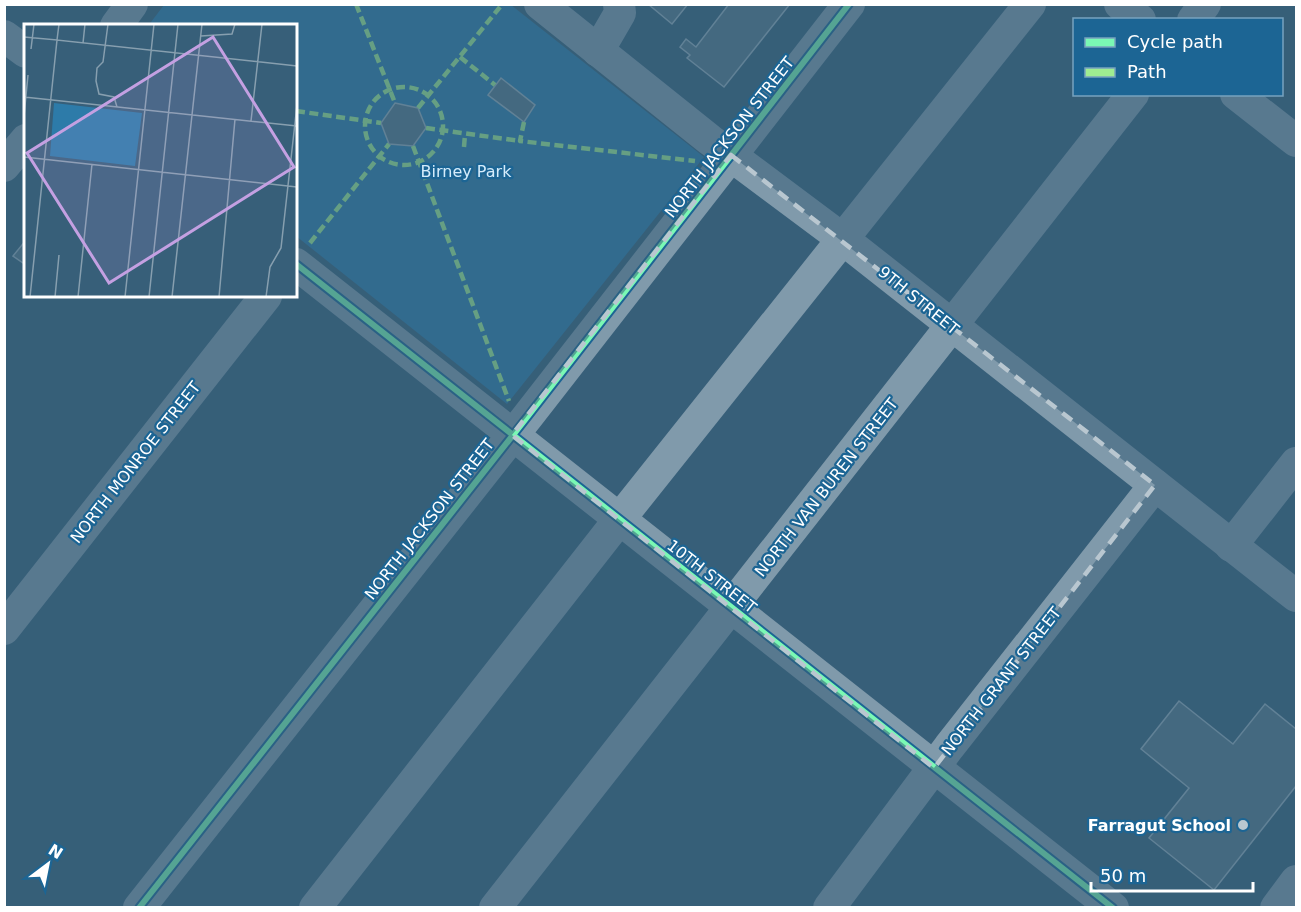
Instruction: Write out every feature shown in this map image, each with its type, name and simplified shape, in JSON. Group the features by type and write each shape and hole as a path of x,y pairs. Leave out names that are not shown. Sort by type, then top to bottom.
{"street":[{"path":"117,24 132,4"},
{"name":"9TH STREET","path":"540,4 1296,596"},
{"path":"598,51 620,13 619,4"},
{"name":"NORTH JACKSON STREET","path":"139,908 849,4"},
{"path":"315,908 618,520 844,240 1030,4"},
{"path":"1120,4 1138,18"},
{"path":"1194,18 1205,4"},
{"path":"4,36 24,51"},
{"name":"NORTH VAN BUREN STREET","path":"495,908 1131,96"},
{"path":"1239,96 1296,141"},
{"path":"4,166 24,142"},
{"name":"10TH STREET","path":"297,265 1113,908"},
{"name":"NORTH MONROE STREET","path":"4,629 265,297"},
{"path":"1231,546 1296,463"},
{"name":"NORTH GRANT STREET","path":"829,908 934,768 1155,485"},
{"path":"1276,908 1296,882"}],"highlighted area":[{"path":"731,155 1155,485 934,768 512,435"}],"green space":[{"name":"Birney Park","path":"164,5 511,5 704,157 507,404 297,237 297,24 150,24"}],"building":[{"path":"648,4 688,4 672,24"},
{"path":"729,4 790,4 724,87 687,58 690,55 680,47 686,39 696,47"},
{"path":"501,78 535,105 524,122 488,95"},
{"path":"395,103 418,108 426,128 413,146 389,144 381,123"},
{"path":"24,242 24,264 13,256"},
{"path":"1179,701 1233,744 1265,704 1296,729 1296,786 1214,890 1149,838 1189,788 1141,749"}],"marked path":[{"path":"356,4 395,103"},
{"path":"418,108 500,7"},
{"path":"460,57 495,85"},
{"path":"404,87 419,90 432,98 440,111 443,126 440,141 432,154 419,162 404,165 389,162 376,154 368,141 365,126 368,111 376,98 389,90 404,87"},
{"path":"297,111 381,123"},
{"path":"524,122 520,141 695,161"},
{"path":"426,128 520,141"},
{"path":"464,147 465,134"},
{"path":"310,243 389,144"},
{"path":"413,146 509,401"}],"cycle path":[{"path":"139,908 528,416 849,4"},
{"path":"297,265 1113,908"}],"place":[{"name":"Farragut School","path":"1243,825"}]}
